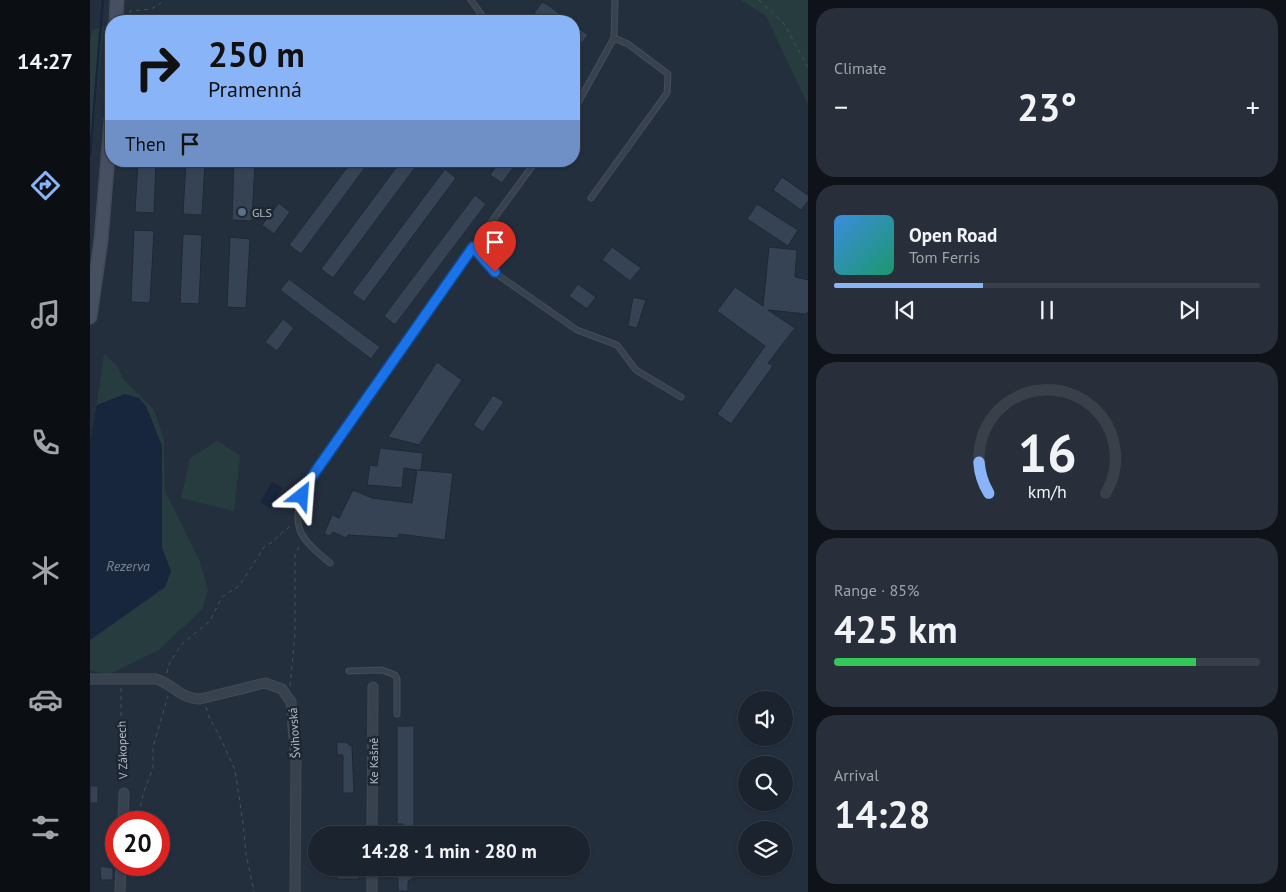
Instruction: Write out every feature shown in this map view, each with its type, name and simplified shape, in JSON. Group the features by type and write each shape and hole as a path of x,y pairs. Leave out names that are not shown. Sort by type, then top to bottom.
{"main road":[{"path":"90,317 101,240 107,167"}],"street":[{"name":"Švihovská","path":"90,679 156,679 185,697 192,699 204,698 265,683 282,689 291,702 296,763 295,892"},
{"name":"Ke Kašně","path":"372,826 373,687"},
{"name":"V Zákopech","path":"123,811 124,793"},
{"path":"120,892 121,876"},
{"path":"372,876 372,892"}],"lane":[{"path":"471,0 482,15"},
{"path":"580,99 614,38 615,0"},
{"path":"591,198 667,93 668,74 628,44 614,38"},
{"path":"330,563 308,545 299,529 298,507 306,485 473,247 532,167"},
{"path":"473,247 495,272 528,296 577,330 617,345 636,370 680,397"},
{"path":"349,671 382,670 394,675 397,679 397,714"}],"path":[{"path":"759,0 784,25 808,70"},
{"path":"130,15 130,11 151,10 161,3"},
{"path":"139,811 144,791 153,768 153,747 166,702 169,664 182,644 210,621 222,597 239,586 264,546 273,542 298,520"},
{"path":"290,689 295,634 295,556 304,537"},
{"name":"V Zákopech","path":"122,678 121,763 124,793"},
{"path":"204,698 209,718 235,770 246,854 254,892"}],"green space":[{"path":"741,0 808,0 808,105 766,16"},
{"path":"104,26 90,161 90,42 92,30"},
{"path":"104,354 117,366 124,380 154,410 164,440 165,491 200,562 208,590 202,609 159,650 108,675 90,670 90,640 165,587 171,571 162,548 162,446 125,394 97,405"},
{"path":"217,441 240,455 234,511 181,498 190,458"}],"water":[{"name":"Rezerva","path":"125,394 139,398 146,406 162,446 162,548 171,571 165,587 90,640 90,440 97,405"},
{"path":"272,482 282,488 270,508 260,502"}],"building":[{"path":"542,2 561,15 536,15 534,13"},
{"path":"580,29 588,35 580,46"},
{"path":"138,167 156,167 154,213 135,212"},
{"path":"186,167 205,167 202,215 183,214"},
{"name":"GLS","path":"234,167 255,167 252,221 232,220"},
{"path":"348,167 366,167 301,254 289,245"},
{"path":"397,167 416,167 333,278 321,269"},
{"path":"496,167 514,167 502,183 490,175"},
{"path":"445,169 456,178 364,302 352,293"},
{"path":"782,177 808,195 808,201 801,210 773,190"},
{"path":"475,195 486,204 395,325 384,316"},
{"path":"279,203 290,212 274,234 262,225"},
{"path":"757,204 798,230 788,246 747,219"},
{"path":"134,230 154,231 150,303 131,302"},
{"path":"183,234 202,235 199,304 180,303"},
{"path":"230,237 250,239 246,308 227,307"},
{"path":"612,247 641,268 630,281 602,260"},
{"path":"769,247 797,250 795,277 808,280 808,312 806,314 768,310 795,328 768,363 773,366 731,424 717,414 765,346 717,311 735,287 763,306"},
{"path":"289,279 380,347 371,359 280,290"},
{"path":"578,284 596,297 587,309 569,296"},
{"path":"633,297 646,300 637,328 628,326"},
{"path":"283,319 294,328 277,351 265,342"},
{"path":"437,362 462,380 419,445 388,437"},
{"path":"493,395 504,402 483,432 473,425"},
{"path":"380,448 423,453 421,470 418,470 453,473 445,540 399,534 398,538 348,535 346,538 333,532 330,536 324,534 332,515 339,518 353,490 372,498 412,503 417,470 404,468 402,488 367,485 370,465 377,466"},
{"path":"397,726 414,726 414,826 397,824"},
{"path":"337,742 348,743 352,746 354,793 343,793 343,755 337,755"},
{"path":"90,786 98,786 98,803 90,803"},
{"path":"100,866 105,867 105,876 113,876 113,880 101,880"},
{"path":"337,876 359,876 359,879 337,879"},
{"path":"387,876 416,876 408,881 408,891 398,891 398,878 387,878"}],"waterway":[{"path":"90,155 103,0"}],"place":[{"name":"GLS","path":"242,212"}],"route":[{"path":"302,496 306,485 473,247 495,272"}]}
